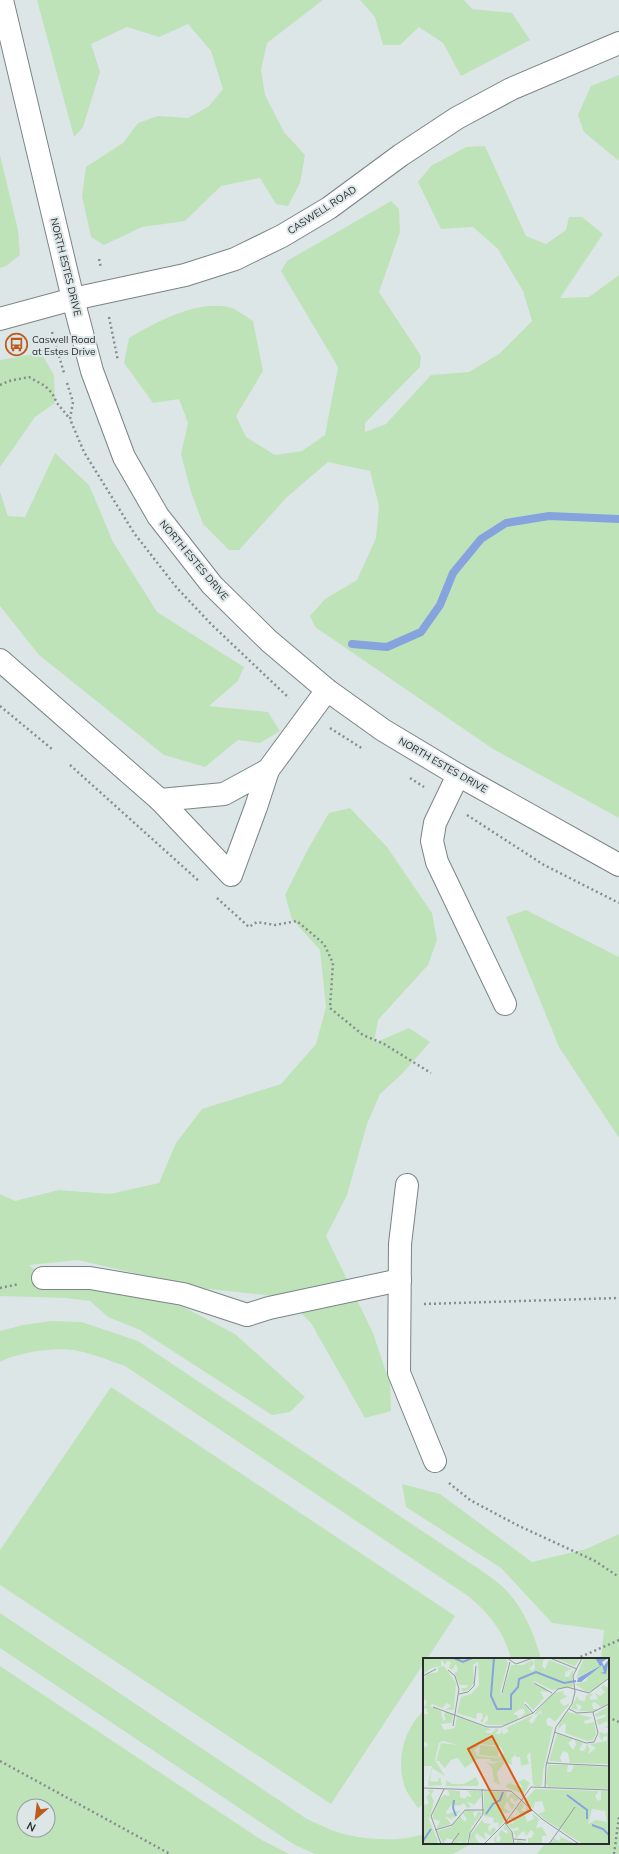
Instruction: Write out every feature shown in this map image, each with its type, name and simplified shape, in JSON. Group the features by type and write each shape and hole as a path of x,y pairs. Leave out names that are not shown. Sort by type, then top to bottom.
{"main road":[{"name":"NORTH ESTES DRIVE","path":"2,0 73,299 92,371 122,450 158,516 185,552 217,590 269,641 327,690 383,730 458,775 619,865"},
{"name":"CASWELL ROAD","path":"0,319 73,299 185,275 235,258 282,236 329,208 401,155 457,118 511,89 619,43"},
{"path":"0,660 160,800 231,875 268,770 327,690"},
{"path":"160,800 224,794 268,770"},
{"path":"458,775 435,823 432,841 436,862 505,1004"},
{"path":"407,1185 401,1236 399,1374 435,1461"},
{"path":"43,1278 90,1278 183,1294 247,1315 269,1308 400,1280"}],"path":[{"path":"111,330 119,367"},
{"path":"0,385 9,381 29,377 45,386 52,392 57,403 70,419"},
{"path":"0,706 52,749"},
{"path":"70,765 203,885"},
{"path":"469,816 544,865 619,903"},
{"path":"215,896 249,927 257,922 276,925 297,921 324,944 333,963 330,1008 363,1036 384,1044 431,1073"},
{"path":"400,1304 619,1298"},
{"path":"435,1461 446,1481 470,1500 517,1525 595,1561 619,1577"},
{"path":"578,1658 619,1640"},
{"path":"609,1717 619,1722"},
{"path":"0,1760 170,1854"},
{"path":"614,1854 619,1817"}],"green space":[{"path":"37,0 323,0 267,43 261,70 265,95 284,132 305,155 300,183 288,206 276,204 260,178 221,186 185,221 142,227 104,245 91,237 82,196 86,167 123,143 138,123 158,116 188,118 209,106 223,89 211,51 188,24 159,37 127,27 91,44 100,72 83,127 74,137"},
{"path":"360,0 464,0 472,9 512,13 530,40 461,76 443,43 419,27 400,45 383,45 375,17"},
{"path":"619,75 619,161 584,132 578,115 591,86"},
{"path":"485,146 526,236 546,244 566,230 569,217 582,217 603,234 560,298 589,297 619,275 619,818 493,749 315,627 310,616 325,599 357,580 376,538 379,506 370,471 328,462 287,497 239,550 229,550 203,524 191,492 181,454 188,423 179,399 153,403 124,363 129,338 152,325 178,313 206,306 219,306 235,309 253,321 263,371 236,416 246,437 275,455 302,451 325,435 338,367 281,271 287,261 391,201 399,209 400,232 379,292 421,356 420,367 365,423 365,432 386,424 431,375 469,372 499,354 532,321 523,291 498,249 473,227 441,229 418,182 431,166 466,147"},
{"path":"0,155 18,230 20,255 6,266 0,268"},
{"path":"41,353 54,375 55,403 35,417 0,467 0,360"},
{"path":"55,453 89,485 113,542 157,612 244,667 238,681 209,706 268,712 280,731 260,743 238,740 205,767 164,755 39,655 0,606 0,492 8,516 25,517"},
{"path":"350,808 387,847 432,913 437,940 428,965 378,1020 374,1043 409,1028 430,1042 402,1074 380,1094 367,1124 347,1195 326,1236 373,1333 390,1384 391,1411 365,1418 311,1323 285,1297 199,1288 78,1260 29,1265 47,1281 174,1302 235,1334 305,1397 290,1412 272,1415 140,1330 108,1317 90,1301 66,1298 0,1296 0,1194 15,1201 59,1190 110,1194 159,1183 176,1143 202,1109 281,1084 316,1044 326,1007 320,950 292,919 285,895 308,849 329,813"},
{"path":"526,910 619,957 619,1138 559,1047 506,917"},
{"path":"51,1321 82,1322 138,1341 498,1583 511,1596 523,1613 532,1631 541,1658 511,1658 505,1640 495,1624 489,1616 468,1596 125,1366 84,1352 60,1349 17,1355 0,1362 0,1331 23,1325"},
{"path":"111,1387 455,1616 428,1658 423,1658 423,1665 331,1804 0,1585 0,1550"},
{"path":"402,1484 440,1494 532,1562 586,1549 619,1534 619,1854 537,1854 544,1844 609,1844 609,1658 601,1658 604,1630 552,1623 501,1568 406,1507"},
{"path":"0,1613 307,1819 329,1829 339,1833 364,1838 402,1839 423,1834 423,1844 471,1844 453,1854 315,1854 293,1844 0,1648"},
{"path":"0,1666 260,1839 289,1854 0,1854"},
{"path":"423,1711 423,1805 418,1808 406,1790 401,1769 401,1758 406,1737 417,1718"}],"waterway":[{"path":"352,644 387,647 421,632 440,605 453,573 481,539 506,523 549,516 619,519"}],"place":[{"name":"Caswell Road at Estes Drive","path":"16,345"}]}
